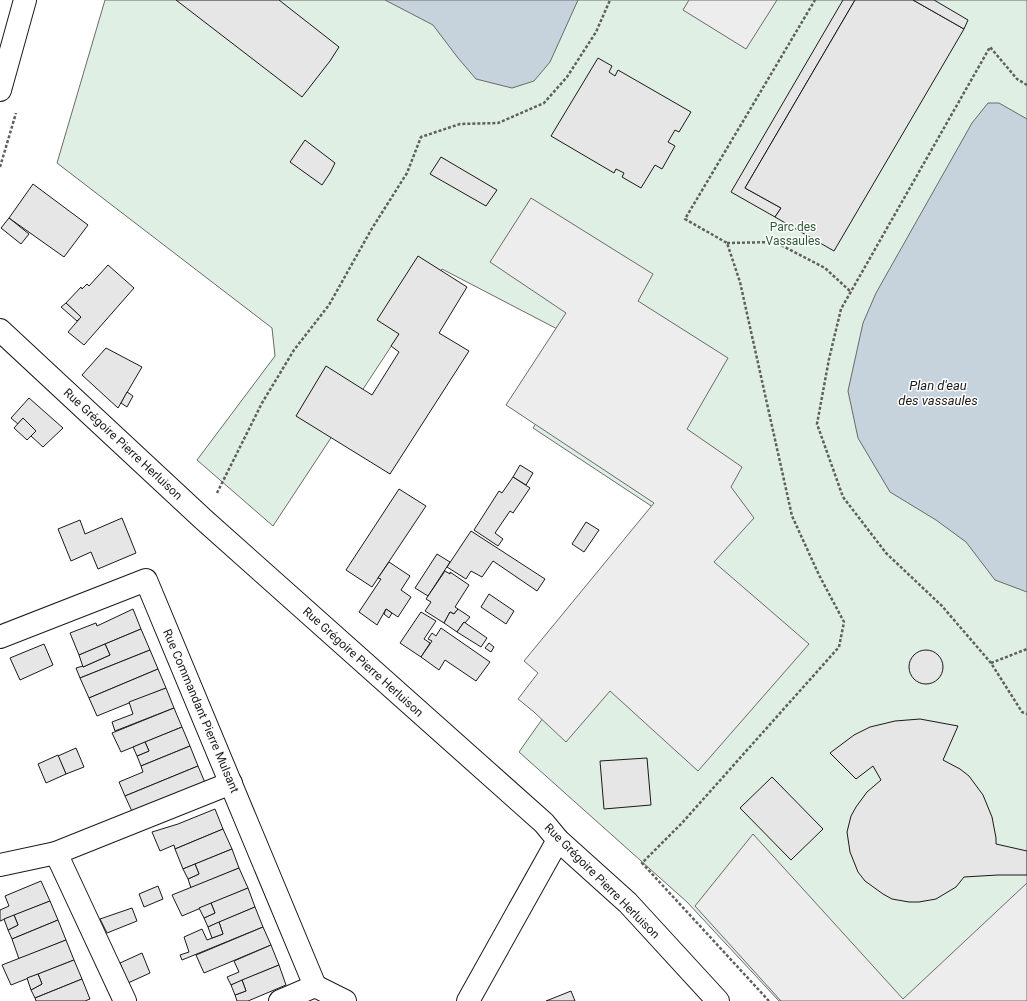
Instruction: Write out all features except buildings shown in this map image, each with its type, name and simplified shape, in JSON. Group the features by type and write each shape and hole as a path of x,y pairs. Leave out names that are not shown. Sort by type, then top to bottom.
{"street":[{"path":"0,90 25,0"},
{"name":"Rue Grégoire Pierre Herluison","path":"0,330 203,519 538,818 558,840 628,903 718,1001"},
{"name":"Rue Commandant Pierre Mulsant","path":"0,637 146,580 315,986"},
{"path":"0,865 56,854 231,783"},
{"path":"468,1001 558,840"},
{"path":"56,854 125,1001"},
{"path":"280,1001 315,986 344,1001"}],"path":[{"path":"203,519 262,403 294,350 329,305 371,230 407,173 421,137 460,124 498,123 544,103 567,77 588,45 596,32 610,0"},
{"path":"815,0 686,219 726,243 775,242 824,268 851,292"},
{"path":"1027,84 1017,79 990,47 841,309 829,359 817,424 842,498 886,553 942,606 991,663 1022,712 1027,714"},
{"path":"726,243 740,282 792,516 819,575 844,622 839,647 682,823 642,863 769,1001"},
{"path":"991,663 1027,649"}],"green space":[{"name":"Parc des Vassaules","path":"105,0 1027,0 1027,1001 779,1001 687,902 519,752 562,691 671,519 533,428 588,345 442,269 273,526 197,460 275,356 272,328 57,163"}],"shaded area":[{"path":"689,0 777,0 746,49 683,10"},
{"path":"531,198 653,274 638,301 728,358 687,429 742,467 731,487 754,518 714,562 809,644 698,771 610,691 566,742 518,699 538,673 524,661 654,503 506,405 566,313 490,262"},
{"path":"753,834 903,999 1027,883 1027,1001 781,1001 695,906"}],"water":[{"path":"385,0 578,0 550,62 534,81 512,88 476,79 433,25"},
{"name":"Plan d'eau des vassaules","path":"988,103 999,103 1027,119 1027,592 995,580 966,542 936,520 890,492 858,438 848,391 863,323 876,293 972,123"}]}
